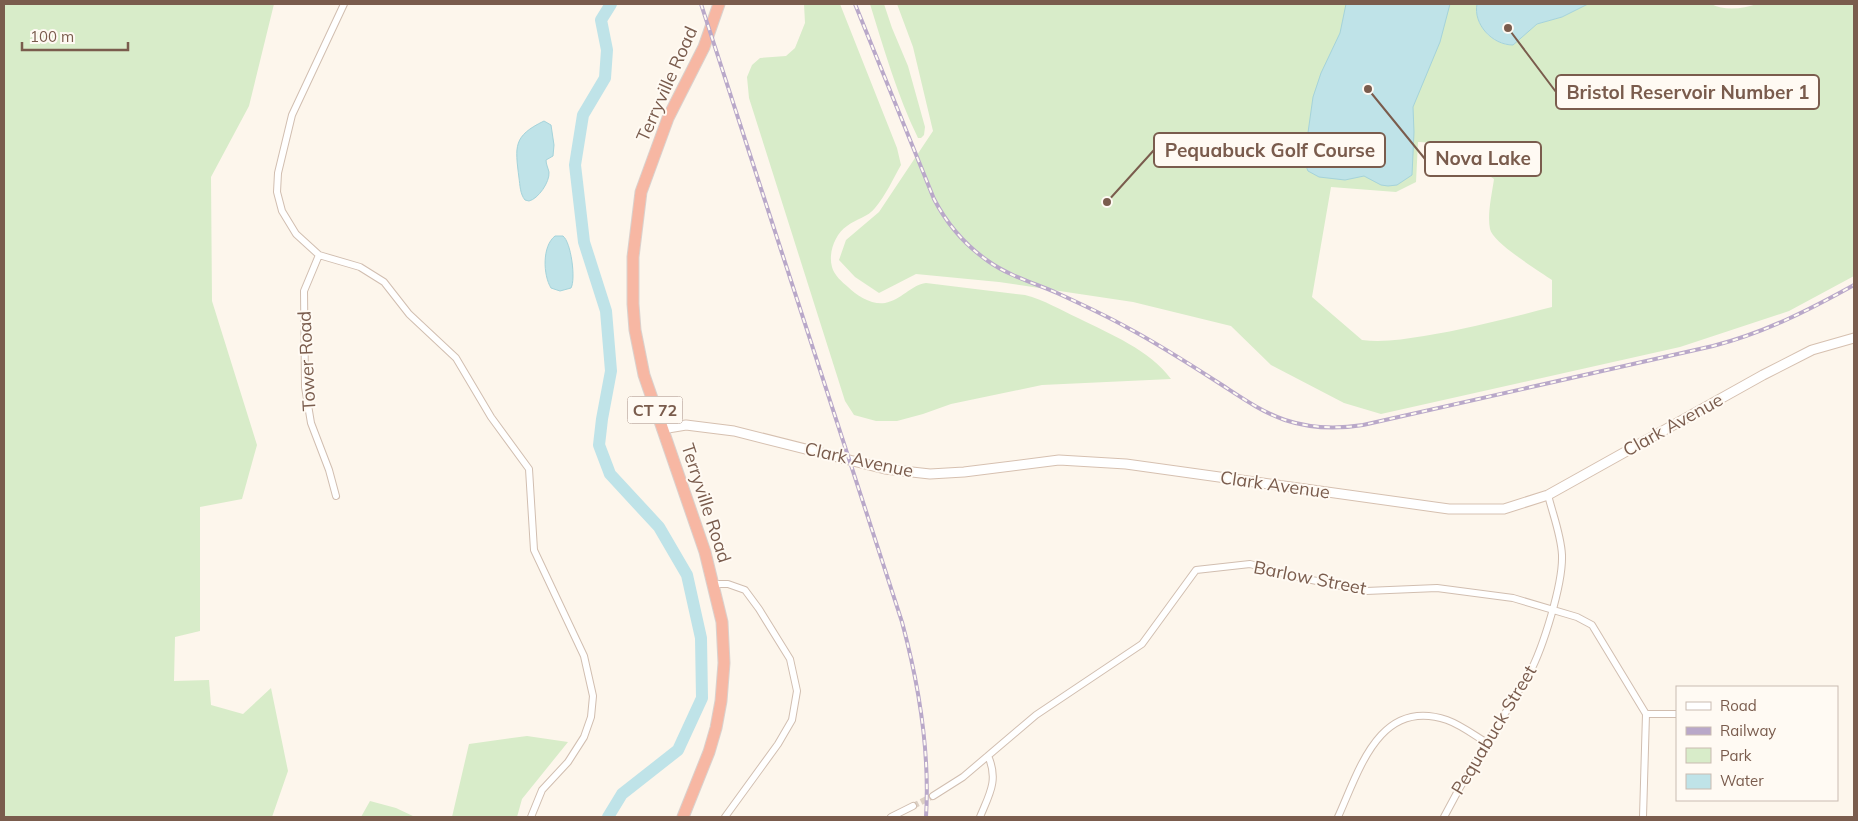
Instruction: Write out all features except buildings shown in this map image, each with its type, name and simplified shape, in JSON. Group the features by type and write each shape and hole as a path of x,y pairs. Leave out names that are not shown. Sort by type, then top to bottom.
{"highway":[{"name":"Terryville Road","path":"683,817 709,752 721,701 724,663 722,622 714,584 702,543 644,375 636,330 632,282 634,238 641,192 668,118 704,47 719,4"}],"main road":[{"name":"Clark Avenue","path":"662,429 686,425 724,429 885,469 930,474 964,472 1059,460 1126,464 1448,510 1504,509 1548,495 1763,375 1812,350 1854,338"}],"street":[{"path":"344,4 292,115 278,173 277,192 282,211 296,234 319,255 360,268 384,282 409,314 456,358 491,416 529,469 534,550 584,656 593,696 591,717 584,737 568,762 542,790 531,817"},
{"name":"Tower Road","path":"319,255 304,291 305,387 311,423 329,470 336,496"},
{"name":"Pequabuck Street","path":"1444,817 1454,797 1533,667 1552,610 1560,580 1562,557 1548,495"},
{"name":"Barlow Street","path":"933,796 963,777 1036,714 1142,644 1196,570 1250,564 1302,578 1366,591 1437,588 1513,598 1577,617 1592,625 1646,714"},
{"path":"714,584 728,584 745,590 790,659 797,691 792,720 778,744 725,817"},
{"path":"1643,817 1646,714 1676,714"},
{"path":"1338,817 1368,751 1380,734 1404,719 1417,717 1441,718 1458,725 1487,743"},
{"path":"980,817 994,780 993,769 988,756"},
{"path":"891,817 913,806"}],"green space":[{"path":"4,4 274,4 249,106 211,177 212,301 257,445 242,499 200,507 200,631 175,637 174,681 209,680 211,705 243,714 271,688 288,771 272,817 4,817"},
{"path":"804,4 840,4 897,148 901,165 875,208 869,214 843,229 836,239 832,250 831,262 836,276 860,297 875,303 891,301 926,283 1032,297 1103,330 1141,351 1152,359 1171,379 1042,385 951,404 897,421 876,421 854,415 845,401 749,98 747,77 752,65 760,58 786,56 795,48 805,23"},
{"path":"870,4 884,4 908,66 925,127 924,135 921,138 918,138 891,72"},
{"path":"897,4 1477,4 1478,19 1486,32 1498,41 1512,45 1537,24 1562,17 1588,4 1711,4 1722,8 1734,8 1757,4 1854,4 1854,276 1789,311 1680,347 1381,414 1344,403 1271,365 1231,326 1133,302 999,282 916,274 879,293 855,277 839,260 846,240 879,212 933,131 913,47","holes":["1418,142 1427,143 1458,155 1494,179 1489,211 1490,229 1499,242 1527,264 1552,280 1552,307 1472,327 1424,336 1385,341 1362,340 1312,297 1331,187 1396,192 1416,182"]},
{"path":"527,736 568,742 522,799 517,817 452,817 469,744"},
{"path":"370,801 396,808 415,817 361,817"}],"water":[{"path":"1346,4 1450,4 1440,42 1413,107 1412,175 1397,185 1381,185 1364,176 1345,180 1319,177 1308,171 1304,161 1313,97 1321,73 1340,33"},
{"path":"1477,4 1588,4 1562,17 1537,24 1513,45 1498,41 1486,32 1478,19"},
{"path":"544,121 551,125 554,145 553,156 546,160 549,176 545,185 540,194 529,201 523,198 521,192 517,158 518,143 526,132"},
{"path":"555,236 563,236 566,240 573,269 571,288 560,291 551,288 545,268 546,253"}],"waterway":[{"path":"608,817 622,794 678,750 702,698 701,638 687,575 659,527 610,474 599,445 611,371 606,311 584,242 575,165 583,115 605,78 607,50 601,20 611,4"}],"tunnel":[{"path":"913,806 933,796"}],"railway":[{"path":"701,4 902,622 918,694 925,743 926,817"},
{"path":"855,4 934,199 945,217 964,241 988,261 1004,271 1057,293 1111,319 1164,348 1260,409 1294,423 1324,427 1363,425 1713,346 1732,341 1786,320 1854,285"}],"place":[{"name":"Bristol Reservoir Number 1","path":"1508,28"},
{"name":"Nova Lake","path":"1368,89"},
{"name":"Pequabuck Golf Course","path":"1107,202"}]}
